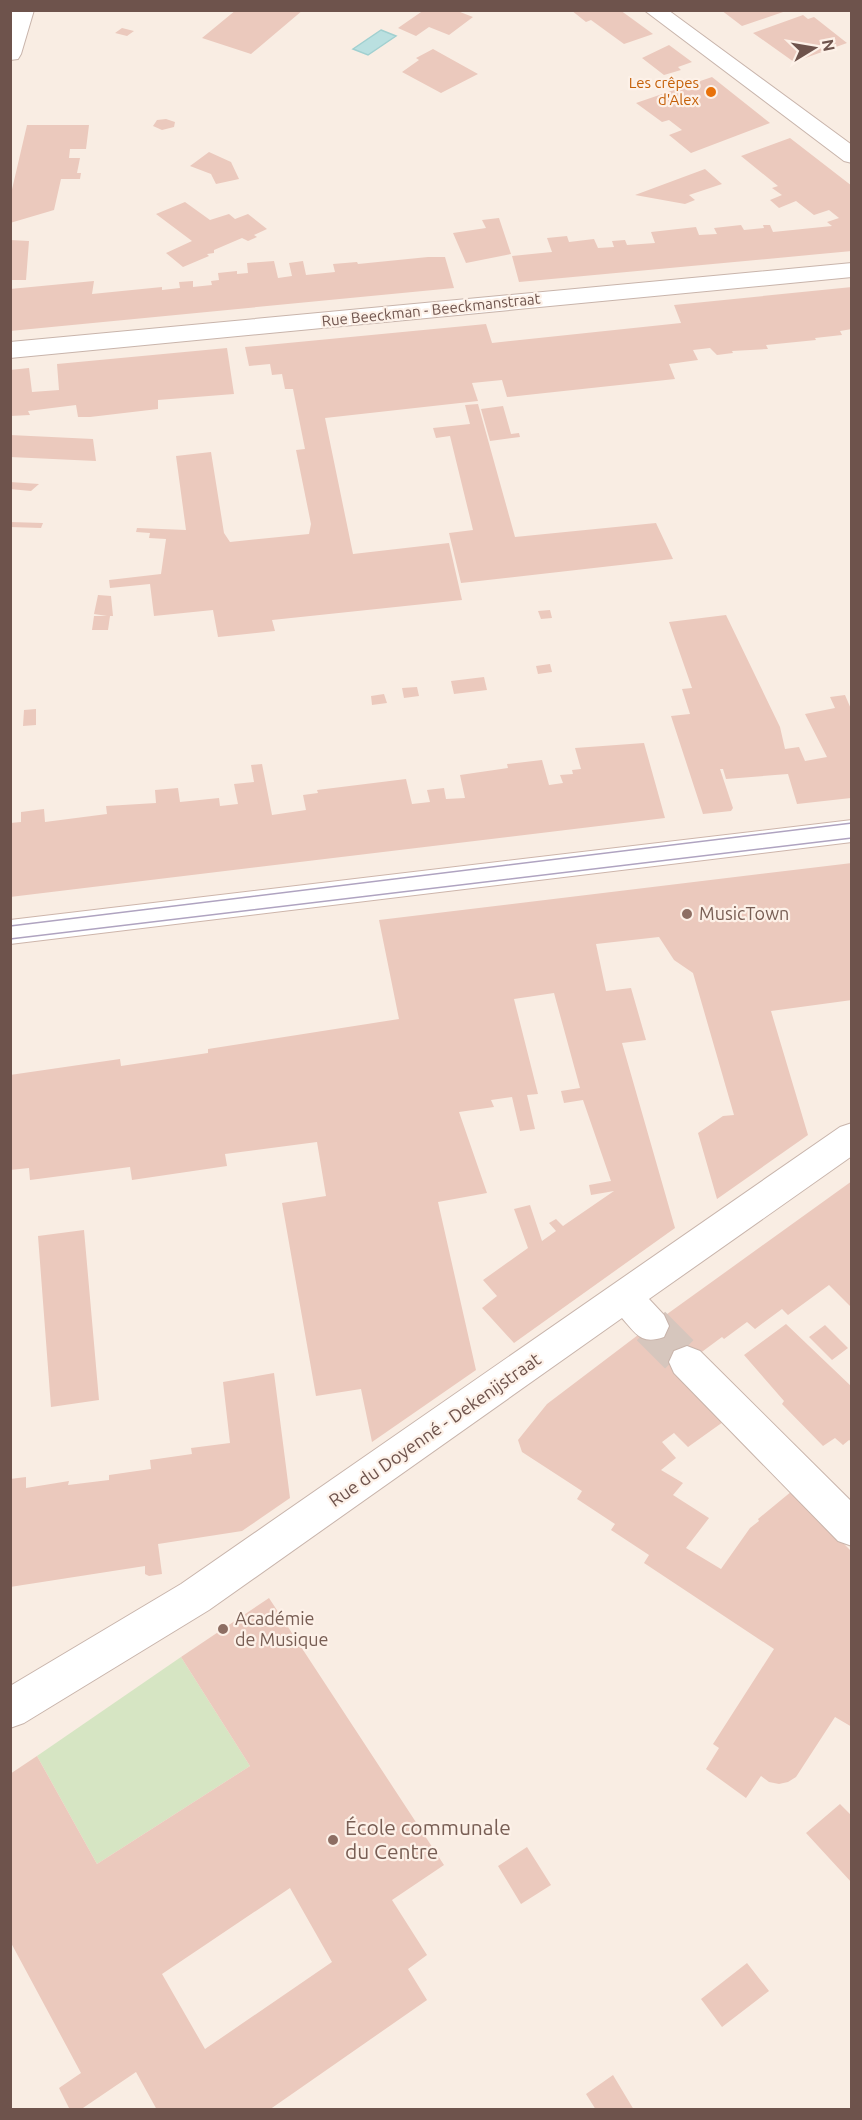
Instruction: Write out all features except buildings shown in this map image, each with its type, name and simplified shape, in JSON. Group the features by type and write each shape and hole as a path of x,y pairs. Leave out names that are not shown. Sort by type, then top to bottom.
{"street":[{"path":"12,42 23,10"},
{"path":"654,10 852,156"},
{"name":"Rue Beeckman - Beeckmanstraat","path":"10,350 852,270"},
{"path":"10,932 852,831"},
{"name":"Rue du Doyenné - Dekenijstraat","path":"10,1709 195,1597 852,1137"},
{"path":"626,1297 651,1326"},
{"path":"687,1362 852,1529"}],"green space":[{"path":"181,1657 250,1766 97,1864 37,1756"}],"water":[{"path":"381,30 396,36 368,55 353,49"}],"tunnel":[{"path":"651,1326 687,1362"}],"tram line":[{"path":"10,926 852,823"},
{"path":"10,939 852,838"}],"place":[{"name":"Les crêpes d'Alex","path":"711,92"},
{"name":"MusicTown","path":"687,914"},
{"name":"Académie de Musique","path":"223,1629"},
{"name":"École communale du Centre","path":"333,1840"}]}
